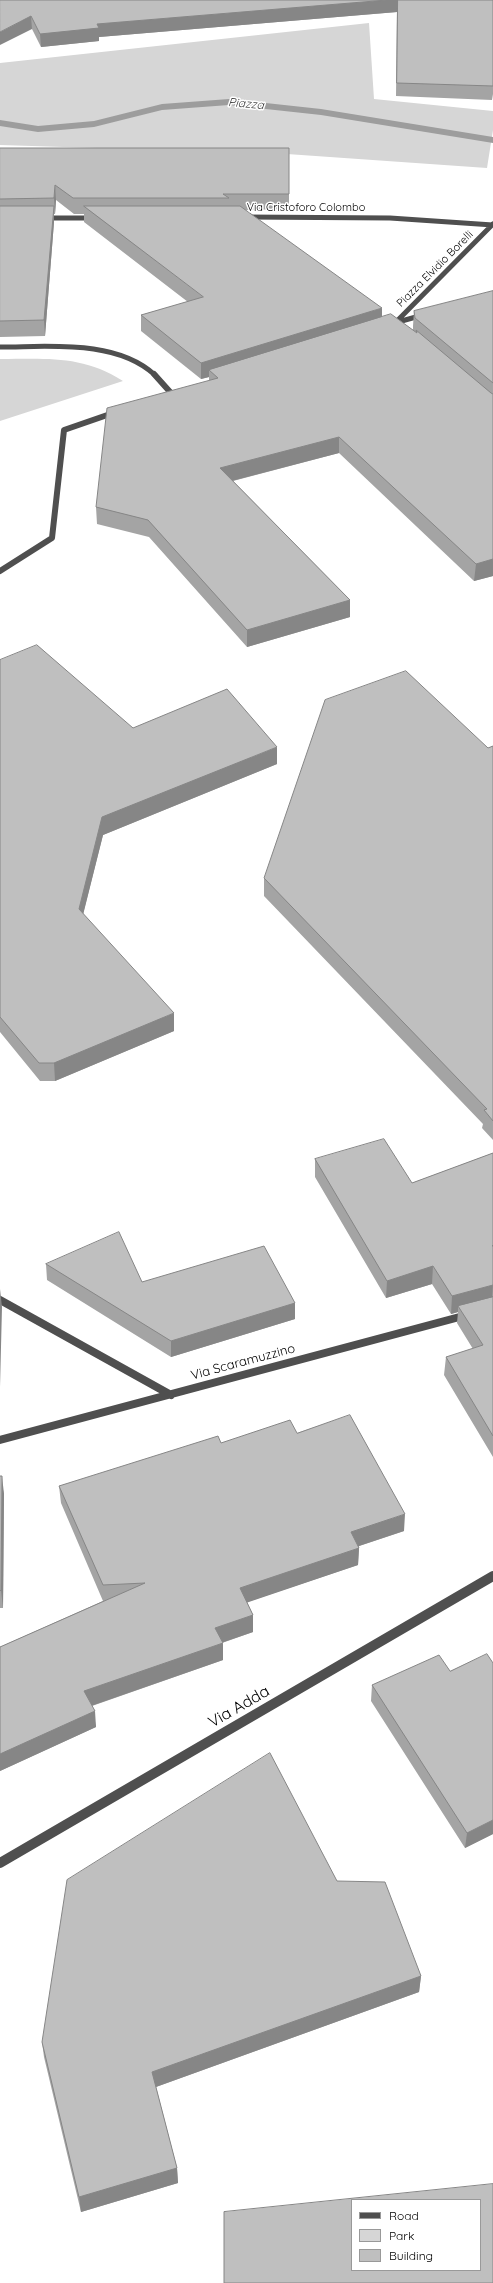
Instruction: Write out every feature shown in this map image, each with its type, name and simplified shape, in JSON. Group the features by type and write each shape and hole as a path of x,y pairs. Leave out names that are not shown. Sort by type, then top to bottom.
{"street":[{"path":"39,218 102,218"},
{"name":"Via Cristoforo Colombo","path":"243,218 390,218 493,225"},
{"name":"Piazza Elvidio Borelli","path":"395,323 493,225"},
{"name":"Piazza Elvidio Borelli","path":"395,323 433,313"},
{"path":"388,325 395,323 401,328"},
{"path":"0,347 75,349 119,356 145,366 171,393"},
{"path":"164,395 179,390"},
{"path":"0,571 52,538 64,430 121,410"},
{"path":"0,1300 172,1395"},
{"name":"Via Scaramuzzino","path":"0,1440 478,1312"},
{"name":"Via Adda","path":"0,1863 493,1576"}],"green space":[{"path":"369,23 374,99 493,111 493,130 487,168 287,154 0,145 0,63"},
{"path":"0,359 64,360 93,367 123,381 0,421"}],"building":[{"path":"0,0 387,0 97,24 99,28 40,34 31,16 0,32"},
{"path":"398,0 493,0 493,86 397,83"},
{"path":"0,148 289,148 289,194 223,194 229,198 73,198 55,185 54,198 0,199"},
{"path":"0,206 54,206 44,320 0,321"},
{"path":"84,206 240,206 382,308 201,363 141,315 203,297"},
{"path":"493,291 493,383 415,318 414,311"},
{"path":"391,314 417,333 416,330 493,394 493,559 476,564 339,437 220,468 350,600 247,630 148,520 96,507 107,408 218,378 209,370"},
{"path":"37,645 133,728 227,689 277,747 102,817 79,909 174,1013 54,1063 39,1063 0,1017 0,660"},
{"path":"406,671 488,748 493,746 493,1121 484,1110 487,1109 264,878 325,700"},
{"path":"384,1139 412,1183 493,1153 493,1285 452,1296 433,1266 387,1281 315,1159"},
{"path":"119,1232 142,1282 264,1246 295,1303 171,1341 46,1264"},
{"path":"493,1297 493,1436 446,1357 483,1345 458,1306"},
{"path":"350,1415 405,1514 351,1532 359,1548 240,1588 253,1615 215,1628 223,1643 84,1691 95,1711 0,1754 0,1647 145,1583 103,1585 59,1486 218,1436 221,1443 290,1420 297,1433"},
{"path":"0,1476 2,1476 0,1591"},
{"path":"487,1654 493,1663 493,1820 467,1833 372,1685 439,1655 450,1671"},
{"path":"270,1753 337,1881 385,1882 421,1976 152,2072 177,2168 79,2197 42,2042 67,1880"},
{"path":"493,2184 493,2283 224,2283 224,2212"}],"waterway":[{"name":"Piazza","path":"0,123 38,129 94,124 162,107 229,102 321,112 493,140"}]}
